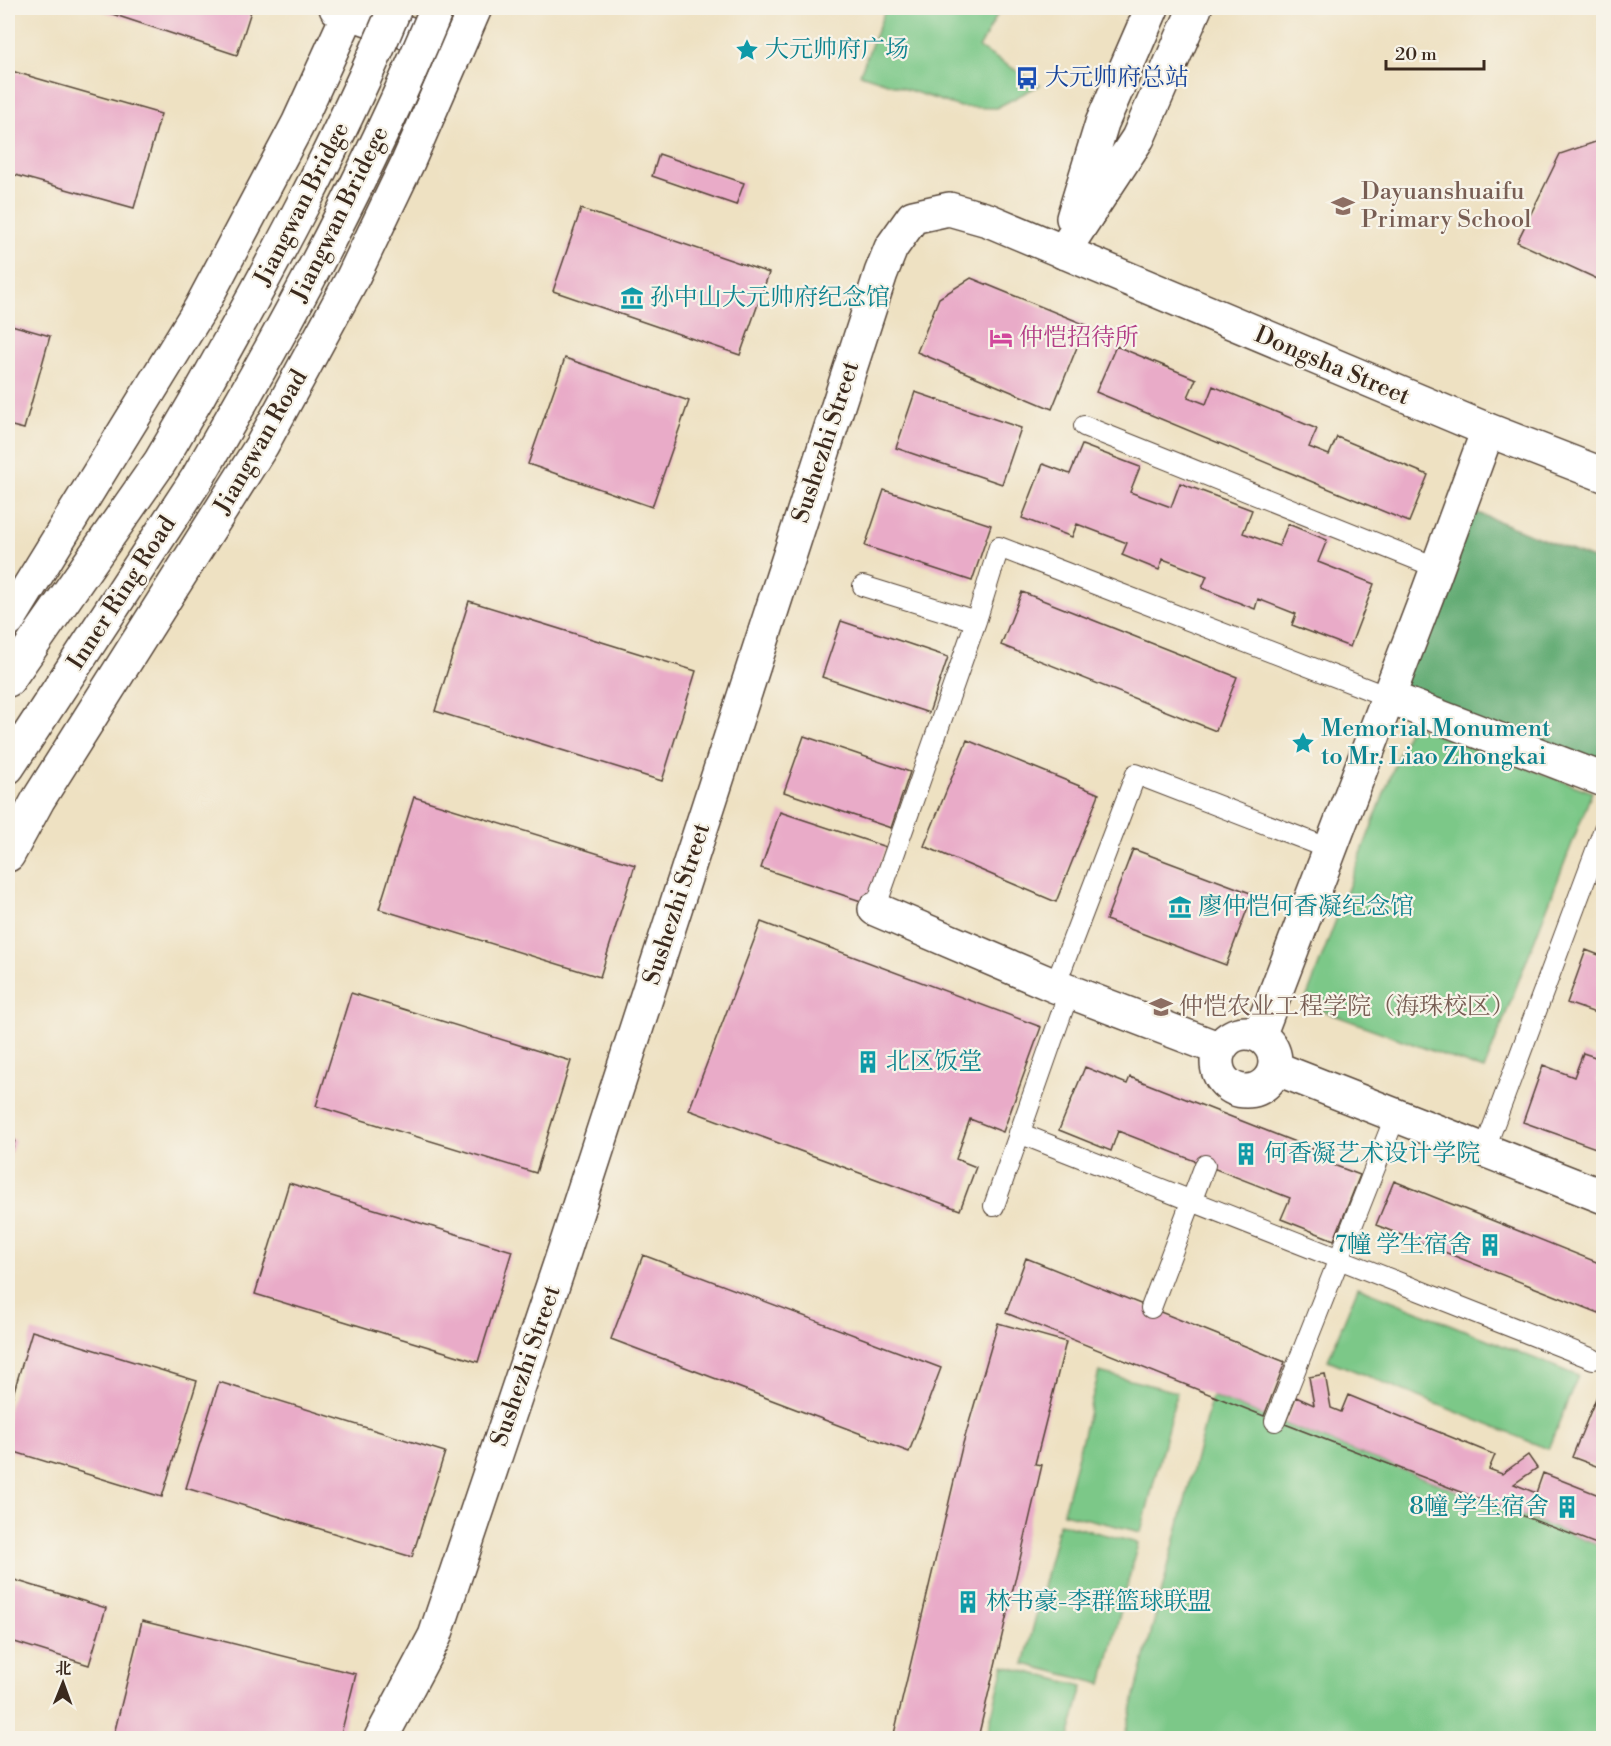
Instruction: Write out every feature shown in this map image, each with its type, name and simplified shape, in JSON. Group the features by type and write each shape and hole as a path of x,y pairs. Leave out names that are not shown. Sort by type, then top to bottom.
{"main road":[{"name":"Jiangwan Bridge","path":"198,397 298,217 351,108 395,8"},
{"name":"Jiangwan Bridege","path":"233,416 292,310 354,188 396,102 437,8"},
{"name":"Jiangwan Road","path":"8,855 38,800 262,445 353,277 408,162 476,8"},
{"path":"1063,252 1102,123 1152,8"},
{"path":"1063,252 1138,138 1195,8"},
{"path":"8,621 201,309 298,124 345,9 458,51"},
{"name":"Sushezhi Street","path":"381,1738 435,1636 561,1261 891,248 914,217 949,209 988,220 1063,252"},
{"name":"Dongsha Street","path":"1063,252 1488,430 1604,476"},
{"name":"Inner Ring Road","path":"8,680 160,462 198,397"},
{"name":"Inner Ring Road","path":"8,767 198,477 233,416"},
{"path":"1259,1036 1438,568 1488,430"},
{"path":"1389,697 1604,780"},
{"path":"875,909 1062,989 1220,1049"},
{"path":"1239,1034 1259,1036 1272,1050 1275,1068 1265,1084 1258,1089 1240,1090 1231,1087 1219,1073 1217,1064 1220,1049 1230,1038 1239,1034"},
{"path":"1275,1068 1395,1117 1604,1197"}],"lane":[{"path":"1084,426 1438,568"},
{"path":"875,909 976,621 999,547 1389,697"},
{"path":"862,586 976,621"},
{"path":"994,1206 1019,1133 1062,989 1136,774 1330,849"},
{"path":"1484,1151 1604,829"},
{"path":"1275,1421 1395,1117"},
{"path":"1019,1133 1593,1359"},
{"path":"1151,1308 1205,1165"}],"green space":[{"path":"886,8 1001,8 979,48 1040,85 996,108 960,107 860,74"},
{"path":"1460,506 1603,563 1603,743 1591,775 1389,697"},
{"path":"1410,725 1592,792 1484,1070 1304,1004"},
{"path":"1358,1287 1578,1376 1548,1449 1328,1360"},
{"path":"1099,1372 1177,1392 1141,1532 1063,1513"},
{"path":"1212,1396 1603,1547 1603,1738 1124,1738"},
{"path":"1059,1523 1138,1543 1102,1684 1024,1664"},
{"path":"1004,1666 1083,1686 1069,1738 986,1738"}],"building":[{"path":"94,8 252,8 237,55"},
{"path":"8,70 161,114 134,208 8,173"},
{"path":"1604,139 1604,282 1517,242 1560,154"},
{"path":"659,154 744,183 736,205 652,176"},
{"path":"581,209 769,273 740,355 553,291"},
{"name":"仲恺招待所","path":"971,278 1086,325 1052,409 917,352 939,298"},
{"path":"8,324 50,336 24,429 8,425"},
{"path":"1116,346 1196,379 1188,397 1206,404 1213,386 1317,429 1309,447 1329,455 1337,437 1428,475 1409,522 1096,392"},
{"path":"565,358 689,401 652,507 528,464"},
{"path":"915,392 1021,428 1002,484 896,448"},
{"path":"1082,445 1140,467 1130,492 1171,507 1180,483 1252,510 1243,533 1279,546 1288,524 1327,540 1318,562 1374,584 1350,647 1292,625 1296,614 1258,599 1255,609 1202,588 1207,576 1163,559 1159,570 1122,555 1127,543 1077,524 1072,537 1022,518 1043,464 1070,474"},
{"path":"884,490 991,525 972,581 865,546"},
{"path":"1022,592 1237,677 1216,731 1001,645"},
{"path":"469,601 696,671 662,781 435,711"},
{"path":"841,621 948,657 929,713 822,677"},
{"path":"804,736 910,772 891,828 784,792"},
{"path":"967,740 1099,794 1056,902 924,846"},
{"path":"414,797 635,865 600,977 379,909"},
{"path":"780,812 886,847 867,903 761,868"},
{"name":"廖仲恺何香凝纪念馆","path":"1133,849 1253,894 1226,965 1106,920"},
{"name":"北区饭堂","path":"761,922 1041,1027 1003,1132 970,1119 956,1159 976,1167 960,1210 689,1110"},
{"path":"1586,950 1604,957 1604,1016 1567,1003"},
{"path":"351,993 571,1061 536,1173 316,1106"},
{"path":"1583,1053 1604,1060 1597,1082 1604,1084 1604,1151 1523,1122 1543,1065 1574,1077"},
{"name":"何香凝艺术设计学院","path":"1085,1067 1127,1084 1130,1077 1318,1151 1315,1158 1360,1175 1334,1240 1281,1219 1290,1198 1118,1131 1111,1151 1059,1130"},
{"path":"8,1138 15,1140 8,1162"},
{"name":"7幢 学生宿舍","path":"1394,1181 1604,1265 1604,1315 1376,1225"},
{"path":"289,1183 512,1251 478,1362 255,1294"},
{"path":"643,1255 941,1368 909,1452 611,1339"},
{"path":"1026,1258 1285,1362 1264,1416 1006,1313"},
{"name":"林书豪-李群篮球联盟","path":"998,1323 1066,1342 1035,1464 1042,1465 978,1738 893,1738 962,1447"},
{"path":"32,1331 197,1381 162,1497 8,1450 8,1411"},
{"path":"1325,1374 1331,1408 1341,1412 1348,1395 1495,1455 1489,1469 1502,1474 1528,1455 1537,1468 1514,1484 1536,1493 1543,1473 1604,1497 1604,1547 1285,1424 1296,1397 1314,1405 1309,1377"},
{"path":"1604,1381 1604,1469 1572,1457"},
{"path":"219,1382 445,1452 412,1557 186,1488"},
{"path":"8,1578 106,1608 89,1665 8,1640"},
{"path":"142,1621 356,1674 340,1738 113,1738"}],"place":[{"name":"大元帅府广场","path":"747,50"},
{"name":"大元帅府总站","path":"1027,78"},
{"name":"Dayuanshuaifu Primary School","path":"1343,206"},
{"name":"孙中山大元帅府纪念馆","path":"632,298"},
{"name":"仲恺招待所","path":"1001,338"},
{"name":"Memorial Monument to Mr. Liao Zhongkai","path":"1303,743"},
{"name":"廖仲恺何香凝纪念馆","path":"1180,907"},
{"name":"仲恺农业工程学院（海珠校区）","path":"1161,1007"},
{"name":"北区饭堂","path":"868,1062"},
{"name":"何香凝艺术设计学院","path":"1246,1154"},
{"name":"7幢 学生宿舍","path":"1490,1245"},
{"name":"8幢 学生宿舍","path":"1567,1507"},
{"name":"林书豪-李群篮球联盟","path":"968,1602"}]}
